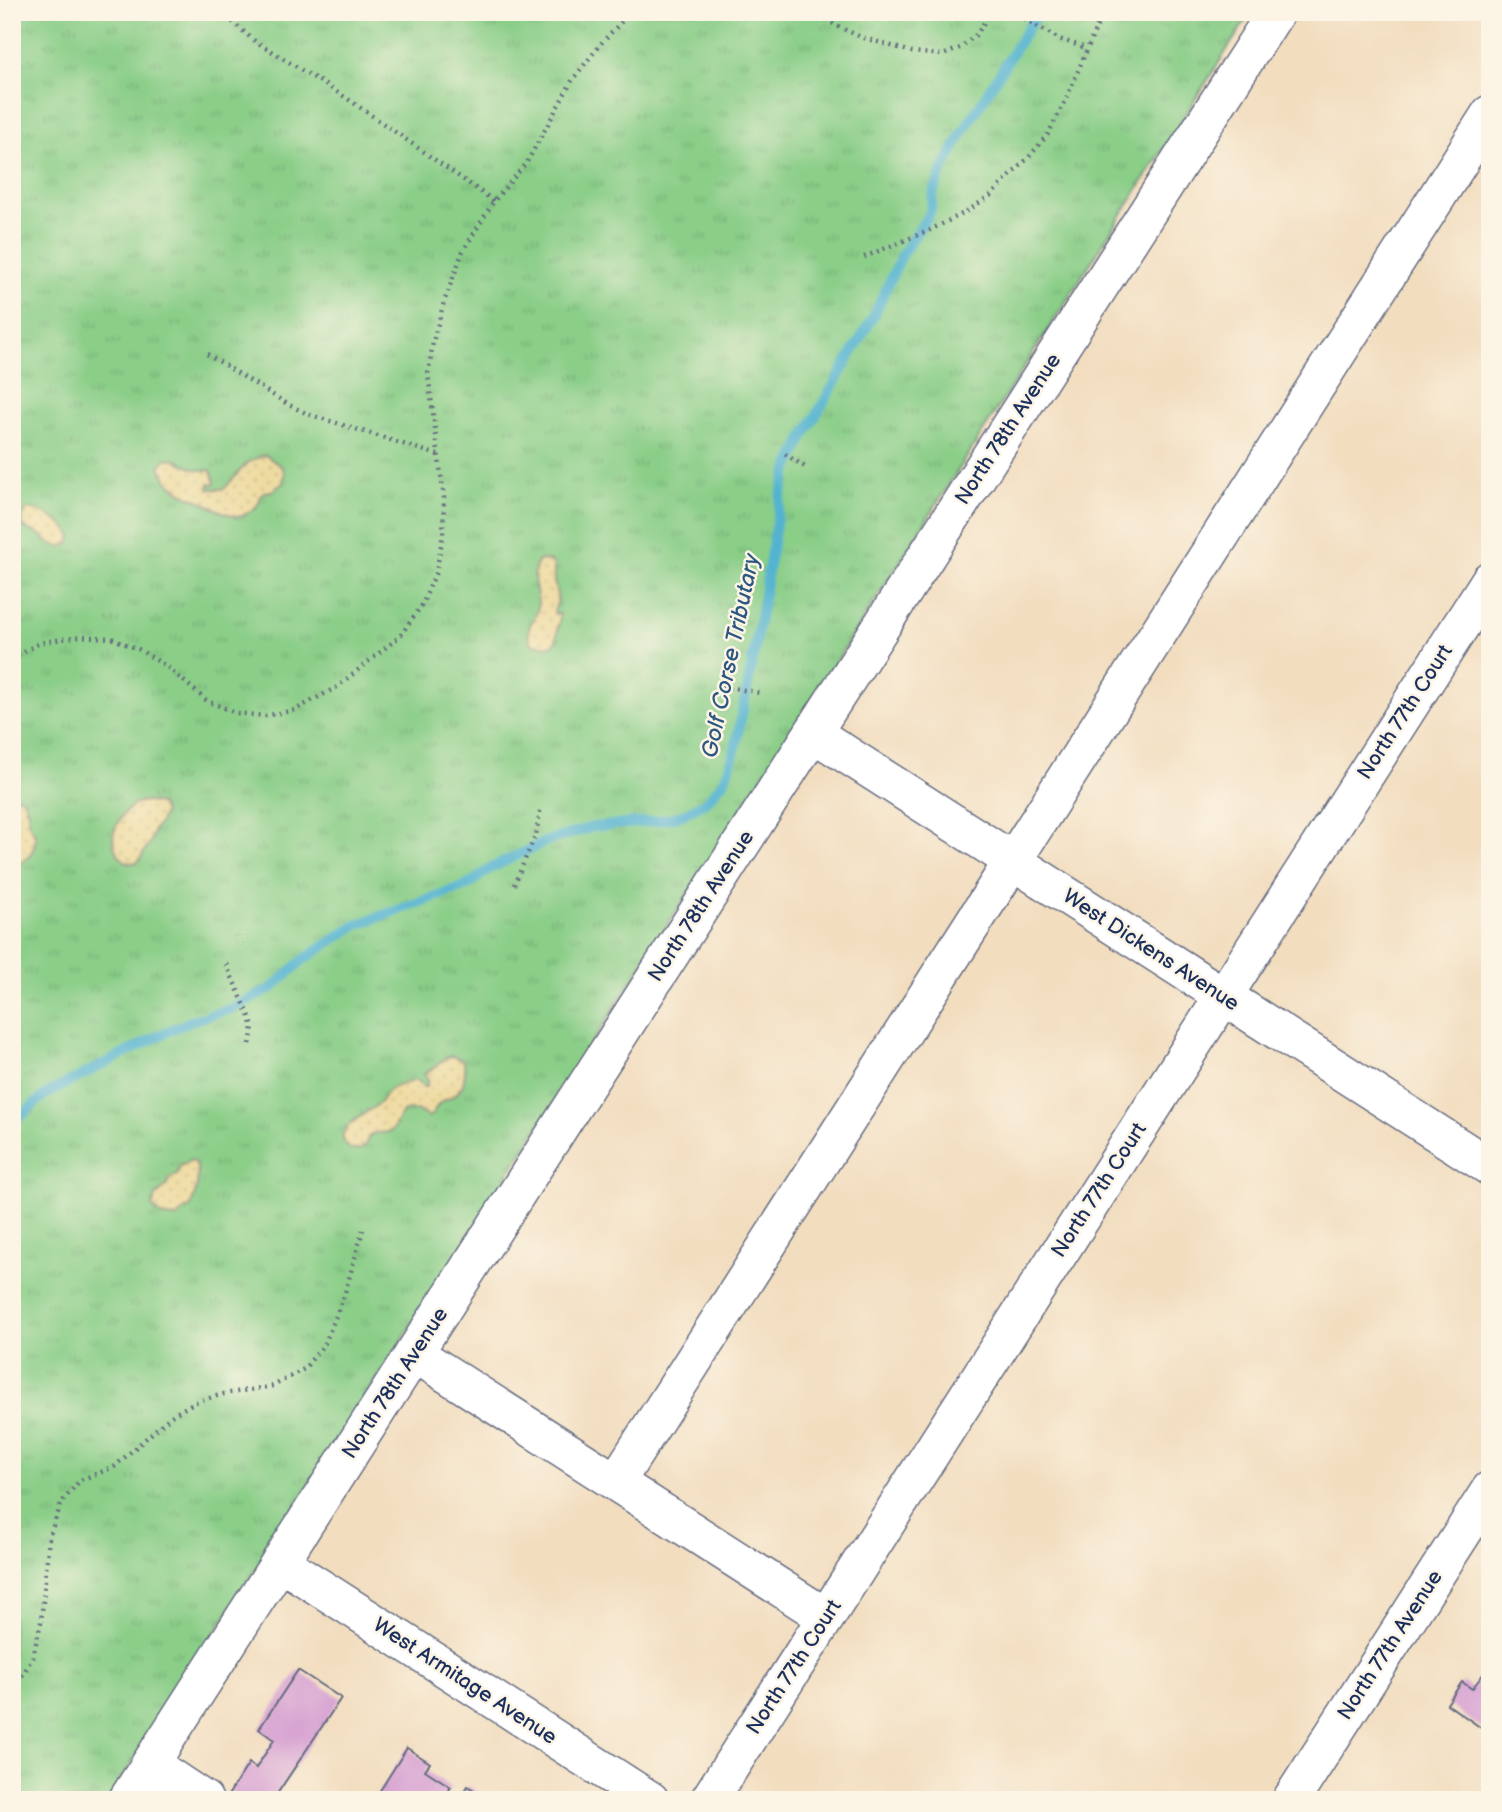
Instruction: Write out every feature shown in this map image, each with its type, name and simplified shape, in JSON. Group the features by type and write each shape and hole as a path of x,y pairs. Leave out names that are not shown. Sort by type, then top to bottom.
{"street":[{"name":"North 78th Avenue","path":"127,1800 1276,12"},
{"path":"617,1482 1490,114"},
{"name":"North 77th Court","path":"709,1800 1490,580"},
{"name":"West Dickens Avenue","path":"813,733 1490,1167"},
{"path":"414,1353 826,1616"},
{"name":"North 77th Avenue","path":"1291,1800 1490,1490"},
{"name":"West Armitage Avenue","path":"279,1562 650,1800"},
{"path":"150,1764 204,1800"}],"path":[{"path":"222,12 252,39 348,99 494,201"},
{"path":"12,659 38,643 79,636 111,638 138,649 166,666 207,701 236,713 265,716 295,710 337,687 400,636 422,605 436,572 443,535 444,498 428,374 444,302 463,251 494,201 527,162 573,79 631,12"},
{"path":"814,12 861,37 912,52 943,55 960,48 976,34 988,16 995,12"},
{"path":"1012,12 1059,39 1086,48"},
{"path":"864,257 966,212 990,195 1029,157 1048,134 1063,106 1102,12"},
{"path":"207,354 308,414 438,455"},
{"path":"785,454 805,467"},
{"path":"722,686 760,693"},
{"path":"514,885 536,834 541,806"},
{"path":"226,964 253,1027 250,1045"},
{"path":"12,1121 23,1137"},
{"path":"12,1685 20,1680 33,1656 41,1622 49,1537 62,1502 80,1480 114,1467 171,1416 195,1402 273,1386 304,1369 326,1343 344,1296 363,1230"}],"green space":[{"path":"12,12 1251,12 108,1800 12,1800"}],"sand":[{"path":"263,455 281,466 284,472 283,483 272,491 264,492 254,509 236,517 188,497 167,481 160,467 165,459 170,459 194,469 211,470 215,482 209,484 209,489 224,489 247,463"},
{"path":"27,509 39,511 59,522 72,537 69,544 52,544 25,528 22,522"},
{"path":"540,560 554,564 558,600 554,612 560,616 556,641 552,646 532,644 528,632 538,610 534,576"},
{"path":"12,794 23,799 28,811 28,821 36,837 29,857 20,863 12,861"},
{"path":"142,801 160,804 164,812 138,862 130,863 121,858 115,848 114,832 127,810"},
{"path":"452,1056 463,1060 463,1084 458,1093 441,1102 429,1117 416,1110 404,1111 391,1131 373,1134 362,1148 352,1150 345,1143 345,1130 380,1103 388,1091 415,1081 426,1087 428,1080 424,1074 445,1058"},
{"path":"191,1160 196,1164 198,1175 190,1208 183,1211 178,1218 163,1217 152,1207 156,1196 167,1185 169,1178 177,1175 180,1166"}],"building":[{"path":"298,1670 341,1698 273,1800 225,1800 249,1763 256,1768 274,1740 259,1729"},
{"path":"1484,1673 1490,1677 1490,1734 1447,1704 1462,1682 1472,1689"},
{"path":"407,1748 430,1763 425,1770 451,1787 443,1800 374,1800"},
{"path":"468,1786 489,1800 460,1800"}],"waterway":[{"name":"Golf Corse Tributary","path":"12,1123 48,1093 166,1032 193,1020 231,1009 272,988 303,960 356,925 468,885 491,868 547,841 593,827 657,821 682,815 707,801 724,781 734,754 781,495 788,470 804,436 873,317 903,253 930,213 933,194 943,169 963,132 1038,12"}]}
